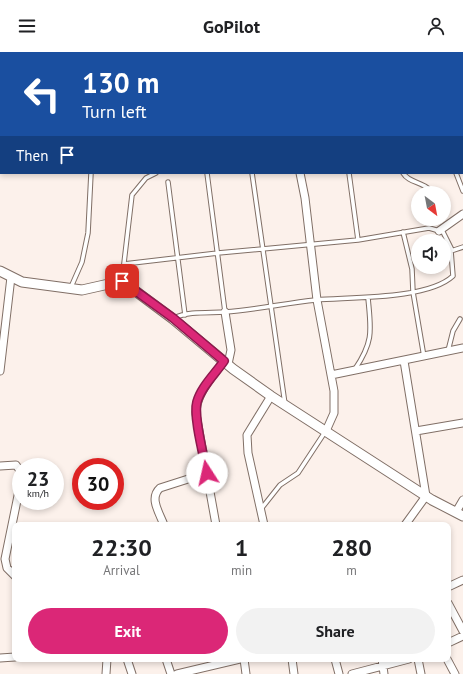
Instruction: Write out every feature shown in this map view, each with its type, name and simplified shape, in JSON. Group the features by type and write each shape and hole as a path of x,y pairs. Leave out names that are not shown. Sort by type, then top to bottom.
{"street":[{"path":"300,174 317,300 332,375 336,404 334,413 326,431"},
{"path":"440,231 463,214"},
{"path":"0,271 22,282 82,290 122,281 173,318 226,363 271,396 426,496 459,514 463,500"},
{"path":"0,371 11,277"},
{"path":"215,522 196,414 196,403 201,393 226,363 231,350 225,312"},
{"path":"332,375 463,348"},
{"path":"404,361 426,496 407,522"},
{"path":"263,522 248,453 247,435 271,396"},
{"path":"416,432 463,423"},
{"path":"0,466 12,465"},
{"path":"163,522 154,498 155,493 160,488 207,473"},
{"path":"13,522 15,510"},
{"path":"12,525 5,559 7,568 12,573"},
{"path":"451,586 463,580"},
{"path":"451,609 463,631"},
{"path":"451,642 463,636"},
{"path":"0,658 12,657"},
{"path":"106,674 107,662"},
{"path":"128,662 132,674"},
{"path":"167,662 171,674"},
{"path":"177,674 199,671 212,662"},
{"path":"244,662 246,674"},
{"path":"292,662 294,674"},
{"path":"336,662 339,674"},
{"path":"352,674 382,662 384,674"},
{"path":"419,662 421,674"},
{"path":"449,662 455,674"}],"lane":[{"path":"71,289 82,262 87,239 91,174"},
{"path":"122,281 132,195 146,178 154,174"},
{"path":"207,174 225,312"},
{"path":"252,174 264,248 285,405"},
{"path":"349,174 358,240"},
{"path":"404,174 408,179 422,183 425,186"},
{"path":"456,174 463,191"},
{"path":"168,182 185,315"},
{"path":"124,264 310,243 358,240 429,228 442,232 452,250 453,276 444,282 413,292 368,298 317,300 271,307 185,315 173,318"},
{"path":"403,232 412,269 413,292 424,357"},
{"path":"452,250 463,246"},
{"path":"354,371 365,354 371,332 368,298"},
{"path":"448,352 454,331 460,318"},
{"path":"261,509 280,485 298,473 326,431"}],"route":[{"path":"122,281 173,318 224,361 201,393 196,403 196,414 207,473"}]}
